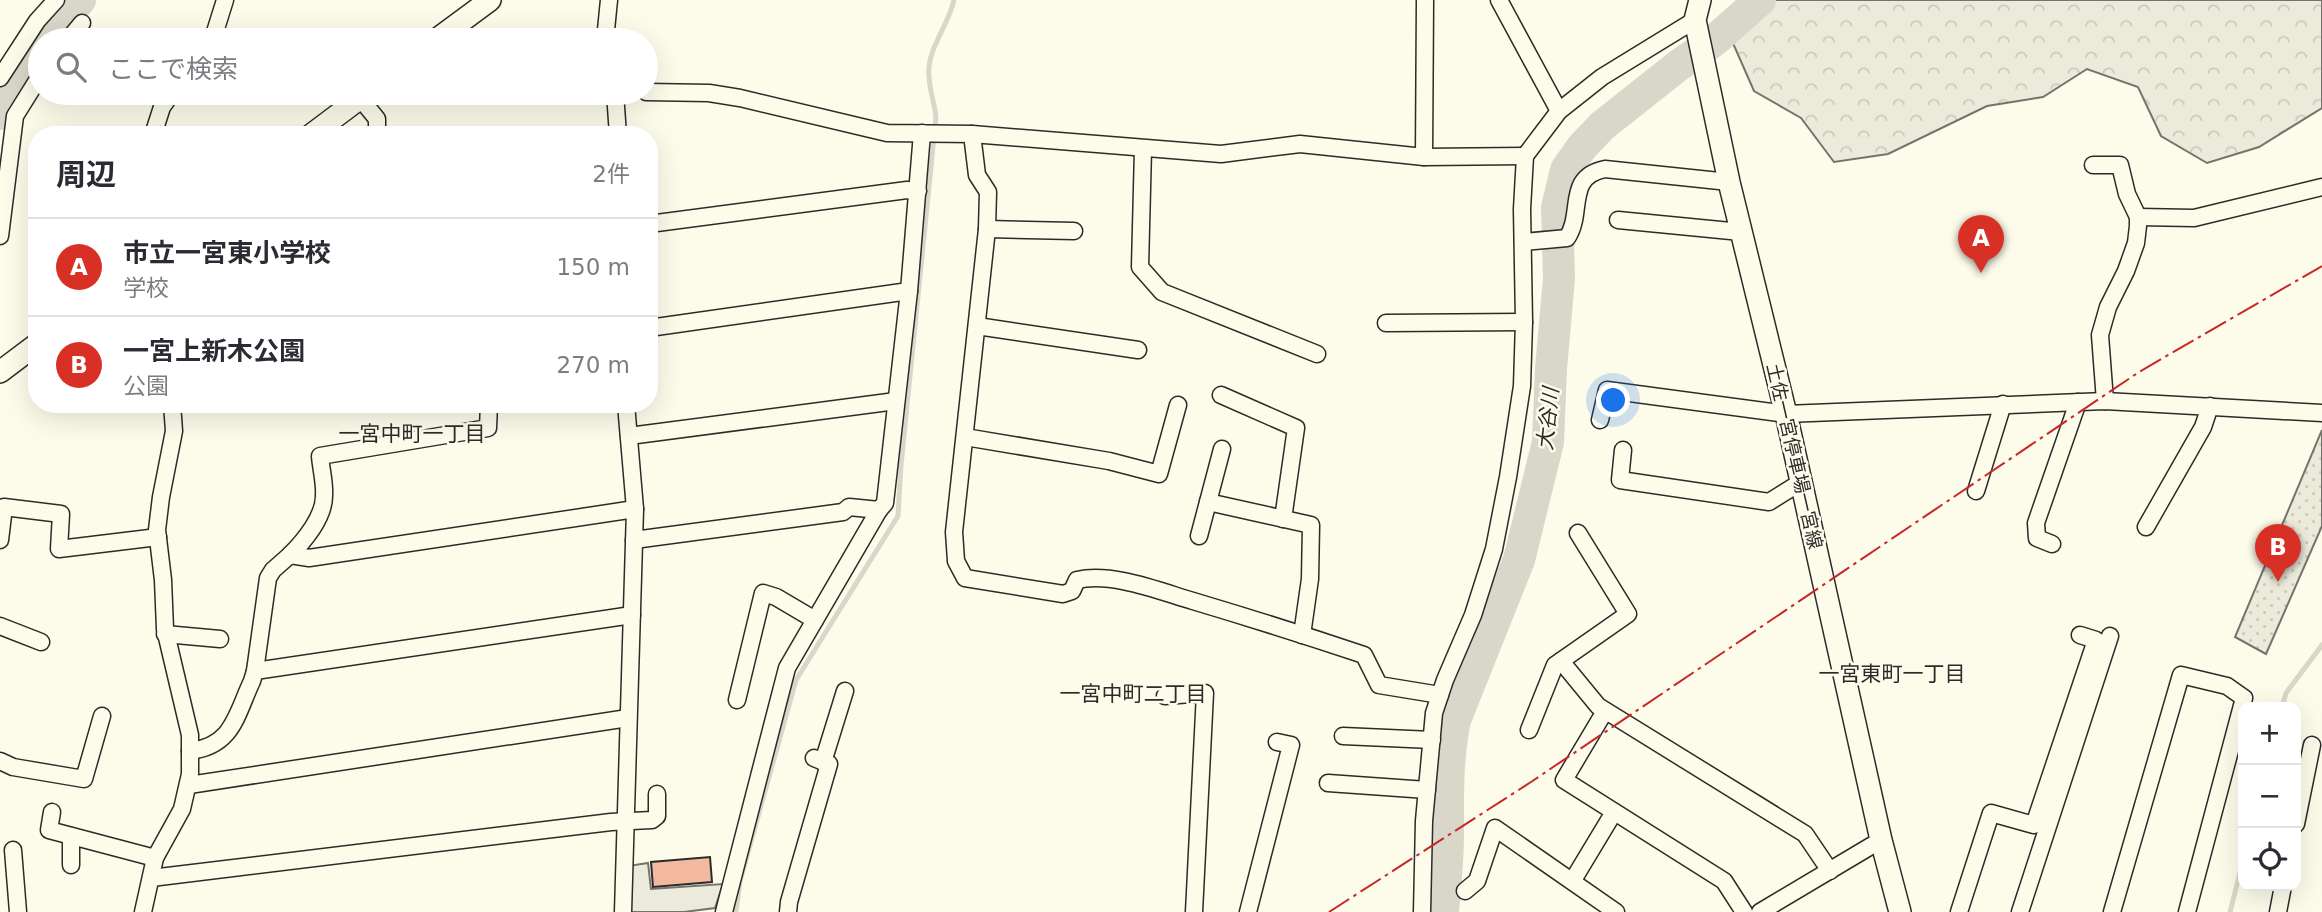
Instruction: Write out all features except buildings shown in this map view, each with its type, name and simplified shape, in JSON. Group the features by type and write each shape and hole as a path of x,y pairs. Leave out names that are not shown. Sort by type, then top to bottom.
{"main road":[{"path":"447,28 467,7 490,0"},
{"name":"土佐一宮停車場一宮線","path":"1697,14 1729,182 1786,414 1881,840 1900,912"},
{"path":"323,126 351,105"},
{"path":"0,372 28,351"}],"street":[{"path":"32,28 56,0"},
{"path":"216,28 225,0"},
{"path":"606,28 609,0"},
{"path":"1424,157 1425,0"},
{"path":"1499,0 1559,111"},
{"path":"1422,912 1427,790 1434,713 1473,615 1494,549 1522,386 1525,156 1559,111 1602,77 1697,14"},
{"path":"78,28 82,23"},
{"path":"0,78 28,35"},
{"path":"658,92 709,93 771,104 887,132 972,134 1221,154 1300,144 1424,157 1525,156"},
{"path":"0,236 15,116 28,95"},
{"path":"156,126 163,105"},
{"path":"368,105 377,119 377,126"},
{"path":"616,105 617,126"},
{"path":"724,912 787,668 885,503 918,191 930,133"},
{"path":"972,134 977,175 988,192 987,229 954,533 956,561 965,578 1063,594 1072,591 1077,580 1089,578 1135,584 1364,655 1379,685 1440,695"},
{"path":"1143,149 1140,267 1161,292 1317,354"},
{"path":"2093,164 2120,165 2127,194 2138,217 2136,243 2108,307 2100,335 2105,401"},
{"path":"1523,242 1567,238 1573,229 1578,191 1584,179 1593,172 1605,169 1729,182"},
{"path":"2138,217 2194,218 2322,187"},
{"path":"658,223 907,190 918,191"},
{"path":"1618,220 1741,232"},
{"path":"987,229 1074,231"},
{"path":"658,327 909,291"},
{"path":"1386,323 1524,322"},
{"path":"977,326 1138,350"},
{"path":"1600,420 1606,390 1786,414 2078,401 2322,413"},
{"path":"1221,395 1296,428 1283,519"},
{"path":"629,436 896,401"},
{"path":"2052,544 2037,538 2035,523 2078,401"},
{"path":"1976,491 2003,404"},
{"path":"965,438 1109,461 1159,474 1178,405"},
{"path":"2146,527 2203,427 2210,406"},
{"path":"143,912 155,858 181,809 189,785 190,735 165,634 158,537 161,496 174,431 173,413"},
{"path":"190,751 214,745 225,738 253,681 268,578 301,544 325,499 320,456 488,428 489,413"},
{"path":"623,912 635,509 627,413"},
{"path":"1199,536 1222,449"},
{"path":"1623,450 1620,480 1769,502 1801,482"},
{"path":"1208,502 1311,525 1310,579 1302,635"},
{"path":"0,540 4,507 61,514 59,549 158,537"},
{"path":"634,540 776,523 843,512 849,507 879,510"},
{"path":"290,555 309,558 635,509"},
{"path":"1529,730 1555,665 1628,614 1578,533"},
{"path":"737,700 763,593 776,597 815,620"},
{"path":"255,671 632,615"},
{"path":"0,626 41,642"},
{"path":"165,634 220,639"},
{"path":"1959,912 1991,813 2034,825 2096,640 2080,635"},
{"path":"2020,912 2109,636"},
{"path":"1561,661 1605,711 1805,834 1830,871"},
{"path":"2112,912 2181,675 2227,687 2244,698 2187,912"},
{"path":"788,912 830,764 819,760 845,691"},
{"path":"1165,696 1205,693 1194,912"},
{"path":"1605,711 1564,780 1724,881 1744,912"},
{"path":"0,761 13,767 84,779 102,716"},
{"path":"189,785 628,718"},
{"path":"1343,736 1432,740"},
{"path":"1248,912 1291,745 1277,741"},
{"path":"2301,799 2312,745"},
{"path":"1328,783 1427,790"},
{"path":"151,878 652,820 657,816 657,794"},
{"path":"52,812 49,830 155,858"},
{"path":"1573,880 1614,812"},
{"path":"1465,891 1477,881 1494,828 1616,912"},
{"path":"71,836 71,865"},
{"path":"1760,912 1881,840"},
{"path":"13,850 18,912"},
{"path":"2278,912 2282,891"}],"green space":[{"path":"1751,0 2322,0 2322,108 2259,147 2207,163 2161,136 2138,87 2087,69 2043,97 1987,106 1888,154 1834,162 1801,118 1754,91 1732,41"},
{"path":"2322,430 2322,526 2266,654 2235,637"}],"shaded area":[{"path":"648,863 651,889 723,884 715,908 684,912 628,912 628,866"}],"waterway":[{"path":"56,28 80,0"},
{"path":"736,912 740,881 796,680 898,516 936,117 929,67 933,50 954,0"},
{"name":"大谷川","path":"1443,912 1448,854 1449,763 1455,720 1519,560 1548,442 1559,278 1557,208 1566,170 1582,147 1602,126 1715,40 1760,0"},
{"path":"0,114 11,88 28,64"},
{"path":"2283,702 2286,693 2322,645"},
{"path":"2230,912 2238,881"}],"power":[{"path":"1329,912 1531,782 2139,372 2322,266"}],"place":[{"name":"市立一宮東小学校","path":"1981,273"},
{"name":"一宮上新木公園","path":"2278,582"}],"district":[{"name":"一宮中町一丁目","path":"412,434"},
{"name":"一宮東町一丁目","path":"1892,674"},
{"name":"一宮中町二丁目","path":"1133,694"}]}
